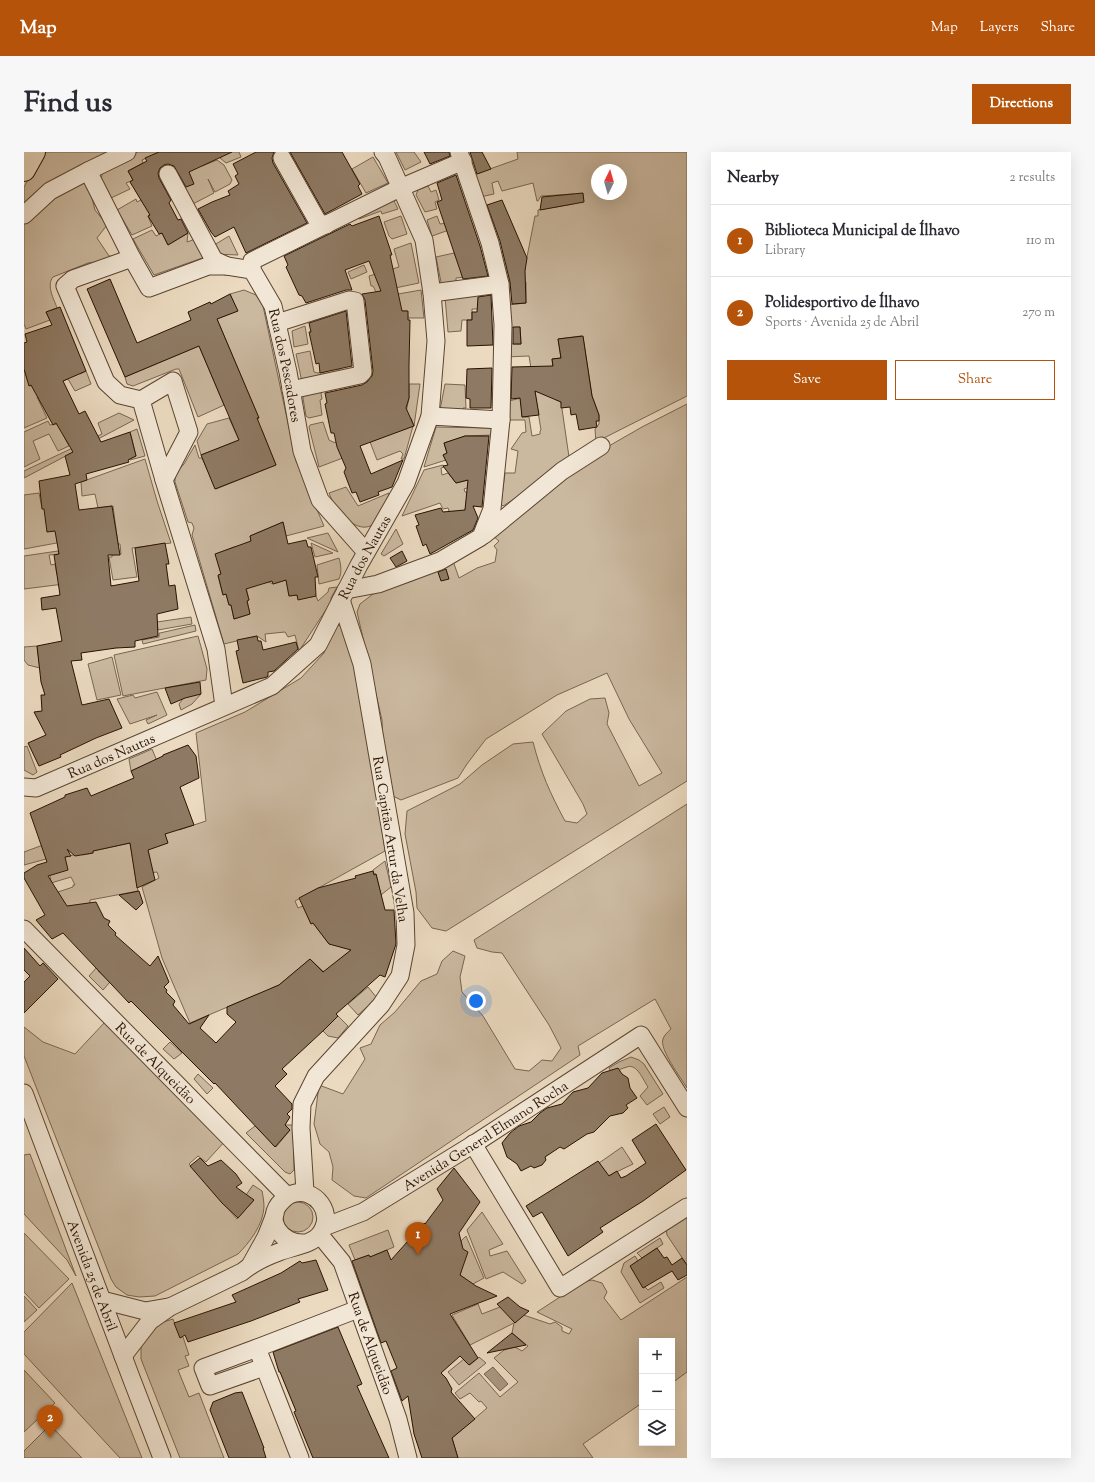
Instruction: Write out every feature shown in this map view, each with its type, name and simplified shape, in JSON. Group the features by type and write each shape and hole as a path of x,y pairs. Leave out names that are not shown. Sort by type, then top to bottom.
{"main road":[{"path":"24,170 34,152"}],"street":[{"path":"24,216 50,191 127,152"},
{"name":"Rua dos Nautas","path":"24,787 36,788 272,686 318,645 366,552 406,483 430,416 436,340 432,293 424,240 387,157 383,152"},
{"path":"88,171 132,258 149,288 208,266 227,266 252,270 252,262 461,156 490,243 500,284 503,325 501,420 492,509 481,537"},
{"path":"282,158 318,222 326,225"},
{"path":"168,174 214,260 227,266"},
{"path":"132,258 74,279 65,286 106,382 120,395 141,400 173,381 189,432 164,480"},
{"name":"Rua dos Pescadores","path":"252,270 273,306 302,451 320,500 366,552"},
{"path":"432,293 500,284"},
{"path":"277,323 349,300 355,301 363,372 360,375 291,390"},
{"path":"141,400 216,649 224,706"},
{"path":"430,416 501,420"},
{"path":"343,595 440,561 481,537 562,471 601,446"},
{"name":"Rua Capitão Artur da Velha","path":"305,1192 301,1128 302,1104 316,1076 381,1005 400,976 406,945 405,913 362,664 343,595"},
{"name":"Rua de Alqueidão","path":"24,929 287,1196"},
{"name":"Avenida General Elmano Rocha","path":"322,1231 362,1212 473,1144 641,1035 687,1108"},
{"name":"Avenida 25 de Abril","path":"24,1093 162,1458"},
{"path":"473,1144 560,1288 687,1207"},
{"path":"123,1356 150,1321 170,1307 242,1272 251,1264 277,1252 313,1240 322,1231 326,1216 324,1207 319,1200 305,1192 292,1193 287,1196 278,1205 266,1237 251,1264"},
{"path":"275,1213 277,1230 283,1237 291,1242 304,1243"},
{"name":"Rua de Alqueidão","path":"322,1231 342,1262 398,1419 408,1458"},
{"path":"102,1300 145,1311 170,1307"},
{"path":"264,1367 210,1386 204,1368 358,1309"},
{"path":"257,1348 300,1458"}],"shaded area":[{"path":"43,152 108,152 86,175 95,210 107,225 97,238 109,256 132,258 88,263 53,277 50,288 57,308 46,312 50,320 26,329 24,324 24,187"},
{"path":"138,152 159,152 142,160 143,163 128,171 133,180 126,183 130,189 111,198 104,190 102,185 101,178 103,172 113,163"},
{"path":"196,152 202,166 217,160 224,165 232,180 230,184 215,192 208,179 214,193 189,206 171,173 178,170"},
{"path":"227,152 239,152 241,157 226,163 220,158"},
{"path":"396,152 414,152 421,162 405,170"},
{"path":"517,152 687,152 687,396 596,442 595,429 599,424 599,415 592,396 583,337 558,339 561,358 552,359 556,400 561,402 569,457 531,488 503,506 501,504 505,473 515,473 518,451 511,449 522,433 526,432 525,420 505,420 505,402 521,398 522,417 529,417 532,436 540,434 541,430 529,356 505,357 509,344 521,344 520,327 509,328 507,305 526,303 526,282 505,284 496,253 505,252 526,262 535,216 538,216 538,210 573,204 573,194 541,196 537,201 533,183 502,191 498,181 492,183 494,194 480,197 473,175 518,159"},
{"path":"373,157 388,183 366,193 352,169"},
{"path":"428,186 431,192 436,190 439,200 435,202 437,209 425,212 416,195 418,190"},
{"path":"136,199 137,202 143,199 151,215 148,216 152,226 132,235 117,210"},
{"path":"393,199 398,209 382,214 381,211 359,219 357,215"},
{"path":"401,216 407,234 392,239 389,236 384,222"},
{"path":"437,216 440,224 447,223 449,230 432,236 427,220"},
{"path":"152,230 156,236 162,233 168,245 188,233 187,242 198,238 208,256 154,275 133,239"},
{"path":"229,236 238,255 215,254 211,247"},
{"path":"411,243 419,283 376,292 373,286 371,286 369,276 399,267 394,249"},
{"path":"454,253 465,277 456,278 456,285 442,287 436,257"},
{"path":"364,265 367,272 351,279 348,272"},
{"path":"244,290 256,295 263,306 296,461 324,526 286,536 283,522 250,536 253,551 234,547 216,554 221,574 218,576 223,595 226,594 229,605 231,605 234,619 250,614 246,587 269,582 273,584 286,580 289,596 297,595 298,599 316,596 318,601 328,592 329,588 337,587 331,598 331,602 299,651 295,635 288,637 285,632 265,634 266,642 257,636 224,644 192,535 194,528 192,523 188,522 175,482 175,474 184,464 195,445 199,458 202,458 216,489 276,465 262,430 244,424 259,418 217,319 237,311 230,294"},
{"path":"421,290 424,318 408,318 407,311 386,311 398,294"},
{"path":"479,295 478,309 472,309 472,320 462,320 461,331 448,332 445,297"},
{"path":"305,326 308,344 294,347 292,331"},
{"path":"199,346 224,405 198,417 179,369 133,386 127,384 125,377"},
{"path":"310,351 314,372 318,373 339,368 340,373 302,382 296,354"},
{"path":"72,355 80,374 86,371 91,384 75,391 68,379 40,390 42,394 37,397 47,418 24,428 24,369 30,386 58,376"},
{"path":"409,384 420,384 414,426 411,418 396,422 406,412 409,398"},
{"path":"445,384 465,385 466,408 439,415"},
{"path":"320,386 322,415 309,418 306,416 302,392"},
{"path":"687,404 687,781 446,931 432,928 417,908 416,892 405,834 407,811 460,784 482,765 513,744 533,742 546,783 565,821 577,823 587,814 583,804 542,734 566,711 590,699 605,698 609,713 607,724 639,786 662,773 629,719 607,673 557,695 486,739 458,778 401,800 389,794 384,765 382,720 357,612 360,604 373,594 412,581 453,561 459,578 477,568 495,562 497,550 494,546 499,541 493,536 588,458 642,427"},
{"path":"119,413 134,420 24,478 24,471 102,434 98,423"},
{"path":"229,418 239,440 201,455 197,441 207,424"},
{"path":"48,421 50,425 58,424 69,446 58,451 49,434 33,441 40,459 24,467 24,432"},
{"path":"323,422 329,440 338,443 356,453 319,467 309,427 310,425"},
{"path":"413,426 404,459 401,459 403,454 400,451 377,460 370,442"},
{"path":"436,427 492,428 493,435 465,436 444,443 447,453 443,455 446,460 424,467"},
{"path":"137,429 145,456 130,460 129,459 136,456 130,432"},
{"path":"145,459 171,543 132,548 137,577 113,580 109,557 112,557 112,555 121,554 120,544 118,544 113,506 98,508 95,494 82,496 81,482"},
{"path":"443,465 444,467 441,468 442,475 448,473 456,483 468,480 476,485 464,489 465,492 469,493 465,510 452,520 448,508 443,509 440,503 402,516 424,470"},
{"path":"346,487 358,506 389,493 381,516 371,526 357,526 349,521 335,505 329,493"},
{"path":"39,493 42,508 45,508 60,530 62,542 24,549 24,495"},
{"path":"396,529 403,544 384,556 381,554"},
{"path":"328,533 338,552 307,538"},
{"path":"311,543 333,553 315,557"},
{"path":"58,551 59,554 49,555 51,565 55,564 57,575 61,575 64,584 24,589 24,556"},
{"path":"339,558 341,574 339,579 319,584 317,565"},
{"path":"191,617 192,624 158,630 157,622"},
{"path":"195,625 196,631 143,644 142,640 159,637 159,633"},
{"path":"336,625 342,626 347,638 367,723 385,851 295,901 298,908 303,906 311,924 313,923 329,944 357,945 324,972 310,959 279,985 270,989 280,1015 258,994 190,1023 162,958 142,887 159,878 157,872 149,873 146,861 150,859 148,850 159,819 172,810 179,830 206,821 196,733 245,712 301,678 324,653 331,632"},
{"path":"198,636 207,669 206,680 123,696 114,655"},
{"path":"37,646 40,668 28,665 24,660 24,647"},
{"path":"112,657 121,695 97,700 88,664"},
{"path":"157,692 167,715 148,724 146,720 157,715 130,724 117,699 133,695 135,698"},
{"path":"201,694 192,704 181,710 179,704 185,696"},
{"path":"27,746 37,772 33,775 24,770 24,747"},
{"path":"152,749 157,761 131,771 129,759"},
{"path":"687,804 687,1088 671,1064 664,1049 663,1039 671,1029 655,999 578,1046 580,1055 366,1198 354,1196 332,1180 333,1167 329,1152 320,1144 314,1124 319,1085 343,1094 365,1059 360,1048 371,1044 380,1025 395,1012 421,981 437,974 442,961 453,951 465,956 460,977 462,992 483,1016 515,1069 529,1071 542,1060 552,1061 561,1048 549,1025 502,953 477,948 474,940"},
{"path":"130,843 138,891 90,900 90,903 53,911 59,894 58,892 75,885 71,877 51,883 50,875 65,857 81,853 82,855 93,853 93,851"},
{"path":"43,845 50,858 24,865 24,852"},
{"path":"385,861 391,887 381,895 376,874 374,874 373,870"},
{"path":"97,967 100,967 98,971 110,982 103,990 89,976"},
{"path":"368,987 377,998 358,1015 348,1004"},
{"path":"338,1016 348,1026 338,1038 328,1036 323,1031"},
{"path":"105,1022 226,1140 206,1162 198,1156 189,1164 237,1219 254,1200 246,1195 253,1185 262,1191 264,1201 263,1214 258,1227 251,1239 238,1254 155,1296 139,1297 127,1295 116,1287 111,1279 24,1056 24,1027 43,1042 75,1054"},
{"path":"170,1042 182,1053 174,1059 163,1049"},
{"path":"631,1057 644,1064 663,1094 647,1105 640,1096 648,1087 634,1067 631,1066 623,1068 612,1073 609,1068"},
{"path":"198,1074 213,1088 207,1094 194,1079"},
{"path":"664,1107 670,1117 660,1124 653,1114"},
{"path":"285,1125 293,1125 294,1170 290,1174 285,1172 246,1133 255,1126 276,1147 290,1130"},
{"path":"622,1147 633,1164 608,1176 599,1163"},
{"path":"30,1154 76,1276 67,1260 24,1214 24,1155"},
{"path":"298,1202 304,1203 312,1211 312,1223 304,1231 298,1232 292,1231 284,1223 283,1217 284,1211 292,1203"},
{"path":"482,1212 503,1244 489,1250 490,1256 507,1251 526,1281 522,1284 503,1272 486,1279 467,1230"},
{"path":"687,1215 687,1265 667,1235 666,1229"},
{"path":"388,1230 394,1247 370,1257 369,1255 355,1260 349,1245"},
{"path":"24,1233 69,1279 39,1308 24,1292"},
{"path":"466,1236 484,1278 473,1284 460,1275 463,1258 461,1241"},
{"path":"660,1238 663,1244 642,1258 637,1253"},
{"path":"635,1256 638,1261 631,1266 643,1288 645,1287 648,1290 661,1282 664,1288 640,1303 621,1272 624,1263"},
{"path":"687,1277 687,1372 675,1381 675,1338 639,1338 639,1405 583,1444 593,1458 458,1458 452,1438 487,1408 481,1401 479,1402 470,1393 460,1399 455,1393 479,1373 500,1397 518,1382 494,1358 504,1350 515,1347 522,1351 528,1346 512,1333 514,1323 470,1345 452,1315 478,1304 482,1314 500,1307 550,1324 555,1322 562,1327 562,1331 569,1334 572,1329 537,1312 583,1282 592,1280 602,1283 607,1292 604,1298 621,1320"},
{"path":"72,1283 142,1458 120,1458 24,1354 24,1332"},
{"path":"24,1296 37,1310 24,1322"},
{"path":"173,1319 180,1337 183,1337 189,1355 185,1356 189,1366 178,1370 189,1397 199,1393 224,1458 180,1458 141,1359 141,1345 152,1329 160,1323"},
{"path":"479,1357 486,1363 459,1385 448,1372 464,1359 470,1365"},
{"path":"493,1367 508,1384 500,1391 484,1374"},
{"path":"24,1370 55,1403 24,1432"},
{"path":"50,1425 82,1458 24,1458 24,1451"}],"building":[{"path":"159,152 232,152 189,172 194,184 186,187 174,166 168,164 160,168 158,173 159,178 171,200 169,203 178,220 181,219 188,233 168,245 162,233 159,234 148,216 150,215 130,182 133,180 128,171 147,161 145,158"},
{"path":"256,152 274,152 272,158 273,163 307,223 246,253 234,227 215,237 198,209 230,195 228,191 239,184 235,176 238,174 233,164"},
{"path":"290,152 342,152 360,184 358,186 362,194 325,214"},
{"path":"424,152 449,152 450,156 430,164"},
{"path":"470,152 482,152 491,169 477,174"},
{"path":"456,175 480,246 488,276 463,279 437,202 442,200 437,183"},
{"path":"583,193 584,202 540,210 542,197"},
{"path":"502,200 527,258 525,271 526,303 512,304 510,282 500,241 487,205"},
{"path":"379,216 392,255 390,255 402,311 408,311 408,320 410,320 409,398 406,408 414,426 360,446 371,474 403,460 392,487 378,492 379,495 360,502 356,492 352,493 344,472 346,468 337,447 334,433 331,433 325,404 327,403 325,393 362,385 372,376 373,371 365,300 362,294 381,291 369,261 345,270 352,290 346,290 306,303 302,296 299,295 286,267 288,265 284,256 350,224 352,226"},
{"path":"110,279 137,343 191,320 188,312 210,302 211,304 230,294 238,311 217,319 259,418 257,418 276,465 215,489 201,455 239,440 199,346 125,377 87,289"},
{"path":"491,295 493,345 467,346 467,320 472,320 472,312 477,312 478,297"},
{"path":"60,307 86,371 63,381 79,414 85,411 101,442 130,432 136,456 128,460 129,462 86,474 87,480 75,484 79,510 112,506 120,555 108,555 111,586 139,581 135,548 165,543 169,564 166,564 169,586 175,585 178,609 157,614 158,636 135,641 135,647 81,653 82,660 71,661 82,705 109,699 122,728 96,738 60,755 61,757 39,766 28,743 46,735 34,712 42,711 41,695 45,695 41,682 37,646 62,641 56,608 42,610 41,598 60,595 54,555 59,554 55,531 47,532 44,509 42,509 39,481 70,475 65,456 73,452 56,423 53,425 31,385 29,386 24,369 24,343 27,342 25,334 52,325 46,312"},
{"path":"346,311 352,366 320,373 319,363 316,364 309,332 311,332 309,323"},
{"path":"513,327 520,327 521,344 513,344"},
{"path":"583,336 592,396 599,415 599,421 596,421 597,427 579,430 576,414 571,415 570,407 561,408 561,402 535,391 539,415 522,417 520,398 511,399 512,367 553,366 552,359 561,358 558,339"},
{"path":"492,368 491,408 470,408 470,399 466,398 467,369"},
{"path":"465,436 489,436 482,507 473,506 478,518 473,530 430,554 426,544 423,546 416,526 419,525 415,515 441,508 443,512 465,510 468,480 456,483 443,466 448,465 443,455 447,453 444,443"},
{"path":"283,522 288,544 306,540 308,547 311,547 318,577 315,577 316,596 298,600 297,595 289,596 286,580 273,584 272,581 246,589 249,600 247,601 250,614 234,619 231,605 229,605 226,594 223,595 218,575 221,574 215,554 251,541 250,536"},
{"path":"402,551 407,561 396,567 390,558"},
{"path":"446,569 449,579 441,581 438,572"},
{"path":"257,636 258,641 261,641 263,650 296,642 298,649 274,671 268,672 267,677 243,683 236,651 239,650 237,640"},
{"path":"200,682 201,694 185,698 171,704 165,688"},
{"path":"188,745 196,756 199,778 180,787 194,825 165,834 168,843 148,850 155,880 137,888 130,843 93,851 93,853 75,856 67,849 71,856 65,857 68,870 48,876 67,906 96,902 104,918 110,921 108,925 116,933 115,935 150,966 158,956 169,982 164,987 167,990 166,992 175,1001 173,1005 189,1024 209,1015 200,1028 216,1043 236,1022 227,1014 227,1007 279,985 310,959 323,972 351,950 329,944 313,923 311,924 299,898 318,888 356,878 355,876 373,871 374,875 376,874 385,910 394,910 396,944 385,977 380,975 336,1014 338,1016 282,1069 287,1074 275,1086 292,1104 292,1109 287,1114 290,1117 285,1125 290,1130 275,1147 215,1083 214,1084 131,1001 129,1003 63,933 52,939 36,920 45,915 24,878 24,873 37,865 47,862 30,813 65,797 65,795 87,788 91,796 134,778 131,771 163,755"},
{"path":"139,891 143,903 136,910 119,895"},
{"path":"24,948 40,966 43,963 58,979 24,1013 24,982 30,976 24,970"},
{"path":"618,1068 622,1074 628,1078 630,1088 637,1098 626,1105 628,1108 623,1113 610,1116 594,1132 587,1134 564,1149 560,1147 545,1157 546,1160 542,1165 534,1168 531,1166 521,1171 517,1164 507,1157 502,1143 510,1133 519,1126 531,1122 547,1108 562,1104 573,1092 588,1088 602,1073"},
{"path":"656,1124 686,1170 643,1201 600,1228 603,1232 568,1256 542,1212 533,1217 526,1206 598,1161 609,1176 617,1171 621,1178 626,1176 646,1163 632,1140"},
{"path":"200,1158 208,1166 221,1160 236,1174 242,1183 236,1187 254,1200 238,1218 222,1203 190,1166"},
{"path":"454,1168 480,1202 459,1233 463,1249 468,1252 460,1275 476,1286 497,1296 450,1314 478,1358 469,1365 460,1356 441,1373 446,1378 452,1389 451,1392 475,1419 452,1438 458,1458 422,1458 414,1434 408,1396 402,1401 391,1371 397,1368 386,1341 381,1343 352,1261 369,1255 370,1257 387,1250 391,1260 424,1223 425,1224 443,1200 437,1189"},
{"path":"657,1248 664,1258 667,1257 672,1265 682,1258 687,1265 687,1275 678,1280 672,1271 643,1288 630,1266"},
{"path":"316,1260 328,1290 298,1299 300,1302 251,1321 188,1342 185,1335 180,1338 174,1323 236,1302 232,1295 281,1273 300,1261 302,1263"},
{"path":"508,1297 520,1307 529,1311 515,1323 497,1304"},
{"path":"338,1327 362,1384 357,1386 389,1458 313,1458 294,1412 296,1411 279,1372 273,1352"},
{"path":"512,1333 526,1345 487,1353"},
{"path":"242,1392 264,1448 266,1458 229,1458 210,1410 213,1402 235,1393"}],"place":[{"name":"Biblioteca Municipal de Ílhavo","path":"418,1255"},
{"name":"Polidesportivo de Ílhavo","path":"50,1438"}]}
